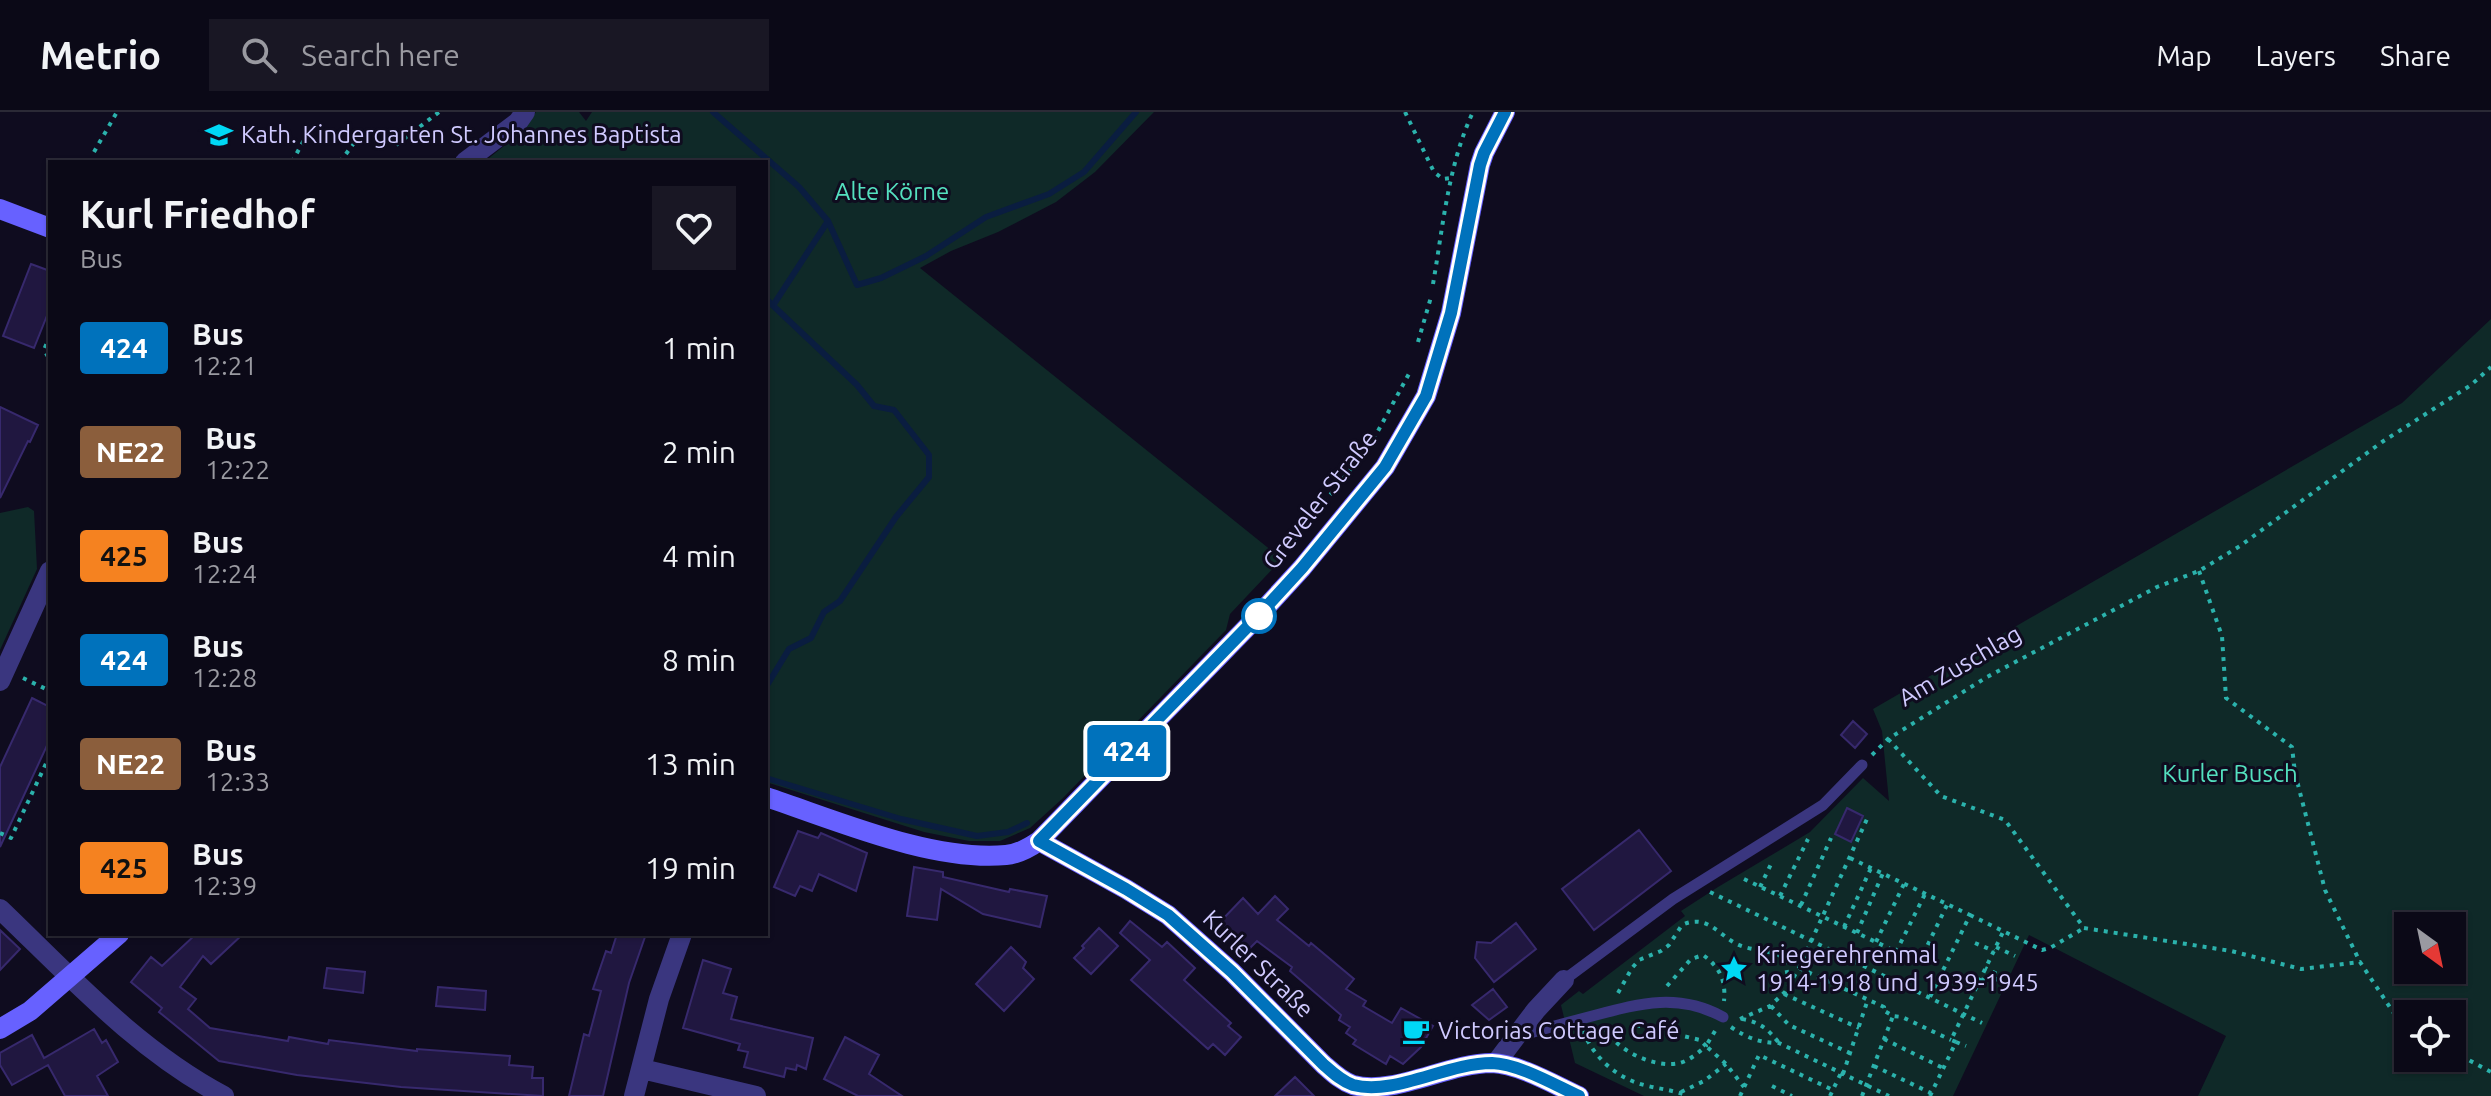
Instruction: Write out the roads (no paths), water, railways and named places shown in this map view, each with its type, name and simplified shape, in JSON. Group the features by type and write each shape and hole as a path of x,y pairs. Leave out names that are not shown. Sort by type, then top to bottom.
{"street":[{"path":"468,160 518,122 525,112"},
{"name":"Greveler Straße","path":"1039,841 1302,568 1385,467 1426,396 1451,313 1480,165 1505,112"},
{"path":"0,209 48,227"},
{"path":"0,681 48,575"},
{"path":"768,798 880,835 959,854 1008,855 1039,841"},
{"name":"Kurler Straße","path":"1039,841 1168,915 1232,972 1353,1090 1386,1088 1455,1067 1496,1063 1523,1071 1579,1096"},
{"path":"0,909 162,1059 224,1096"},
{"path":"0,1029 30,1011 117,936"},
{"path":"634,1096 659,999 681,936"},
{"path":"1496,1063 1536,1010 1564,980"},
{"path":"642,1069 756,1096"}],"lane":[{"path":"1564,980 1700,882 1823,805 1862,765"},
{"path":"1516,1038 1615,1009 1657,1002 1706,1008 1723,1017"}],"waterway":[{"path":"713,112 799,187 828,221 857,285 881,278 926,256 986,217 1049,194 1084,172 1136,112"},
{"path":"774,304 828,221"},
{"path":"768,301 857,385 874,406 894,410 929,455 929,477 896,517 840,601 824,612 811,638 789,649 768,684"},
{"path":"768,779 901,819 977,836 1008,832 1027,823"}],"place":[{"name":"Kath. Kindergarten St. Johannes Baptista","path":"219,135"},
{"name":"Kriegerehrenmal 1914-1918 und 1939-1945","path":"1734,969"},
{"name":"Victorias Cottage Café","path":"1416,1031"}],"park label":[{"name":"Alte Körne","path":"892,192"},
{"name":"Kurler Busch","path":"2230,774"}]}
